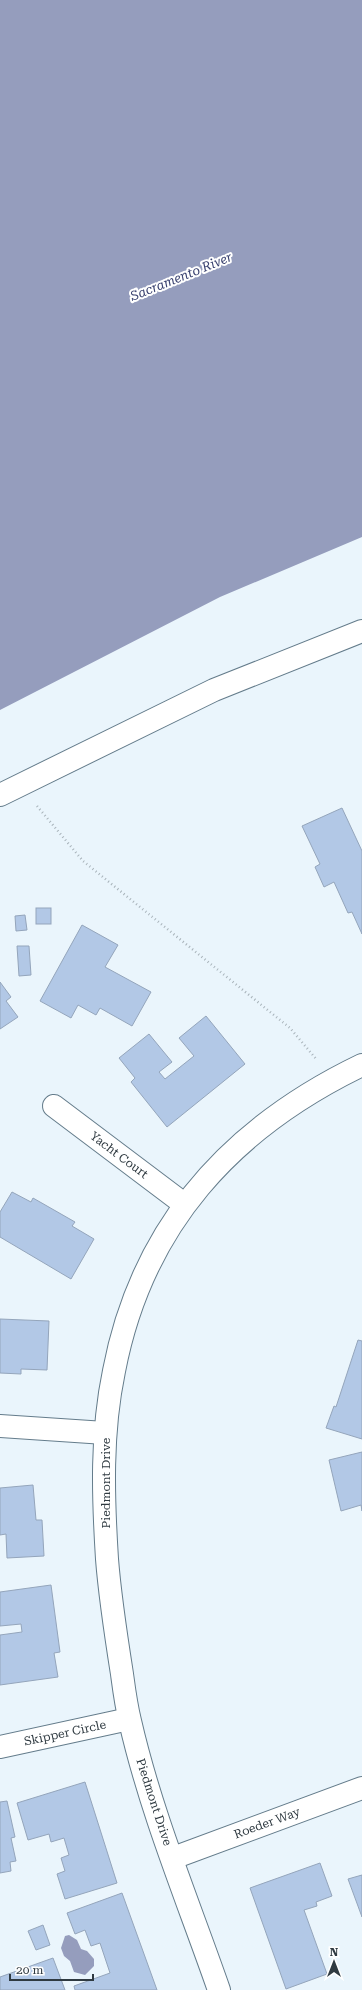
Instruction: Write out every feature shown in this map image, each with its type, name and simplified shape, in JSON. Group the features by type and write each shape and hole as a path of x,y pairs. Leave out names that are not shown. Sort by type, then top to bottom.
{"street":[{"path":"0,795 214,690 362,631"},
{"name":"Piedmont Drive","path":"219,1990 151,1795 129,1719 109,1585 104,1492 105,1433 114,1370 133,1304 144,1276 184,1204 210,1174 244,1141 276,1115 311,1092 362,1064"},
{"name":"Yacht Court","path":"54,1106 184,1204"},
{"path":"0,1426 105,1433"},
{"name":"Skipper Circle","path":"0,1747 129,1719"},
{"name":"Roeder Way","path":"173,1858 362,1788"}],"path":[{"path":"20,785 83,861 290,1028 317,1060"}],"water":[{"name":"Sacramento River","path":"0,0 362,0 362,537 220,597 0,710"},
{"path":"69,1935 77,1940 81,1949 87,1951 94,1959 94,1966 85,1975 74,1972 70,1961 64,1956 61,1948 65,1936"}],"building":[{"path":"342,808 362,851 362,934 352,912 348,913 334,882 324,887 315,867 320,864 302,826"},
{"path":"36,908 51,908 51,924 36,924"},
{"path":"25,915 27,930 16,931 15,916"},
{"path":"82,925 118,945 105,967 151,992 132,1026 100,1008 96,1015 78,1005 71,1018 40,1001"},
{"path":"17,946 29,946 31,975 19,976"},
{"path":"0,982 11,997 6,1001 18,1017 0,1029"},
{"path":"206,1016 245,1064 167,1127 131,1082 135,1078 119,1058 149,1034 172,1062 159,1072 165,1079 194,1056 179,1038"},
{"path":"12,1192 31,1202 33,1198 75,1222 72,1226 94,1239 71,1279 0,1237 0,1212"},
{"path":"0,1319 49,1321 47,1370 21,1369 21,1374 0,1373"},
{"path":"358,1340 362,1341 362,1439 326,1428 334,1406 336,1407"},
{"path":"362,1452 362,1511 361,1505 341,1511 329,1460"},
{"path":"33,1485 36,1520 42,1520 44,1556 7,1558 6,1534 0,1535 0,1488"},
{"path":"51,1585 60,1652 54,1653 58,1677 0,1685 0,1635 22,1632 21,1624 0,1626 0,1592"},
{"path":"85,1782 117,1883 65,1899 57,1874 65,1871 61,1858 69,1855 64,1838 51,1842 49,1834 28,1840 17,1803"},
{"path":"7,1801 15,1837 11,1838 16,1861 10,1862 11,1871 0,1873 0,1802"},
{"path":"320,1863 332,1896 316,1902 317,1906 304,1910 327,1974 286,1989 250,1888"},
{"path":"362,1875 362,1917 348,1879"},
{"path":"122,1893 157,1990 75,1990 74,1986 110,1973 100,1943 91,1946 85,1930 75,1934 67,1913"},
{"path":"43,1925 50,1945 36,1950 28,1931"},
{"path":"53,1958 65,1990 0,1990 0,1977"}]}
